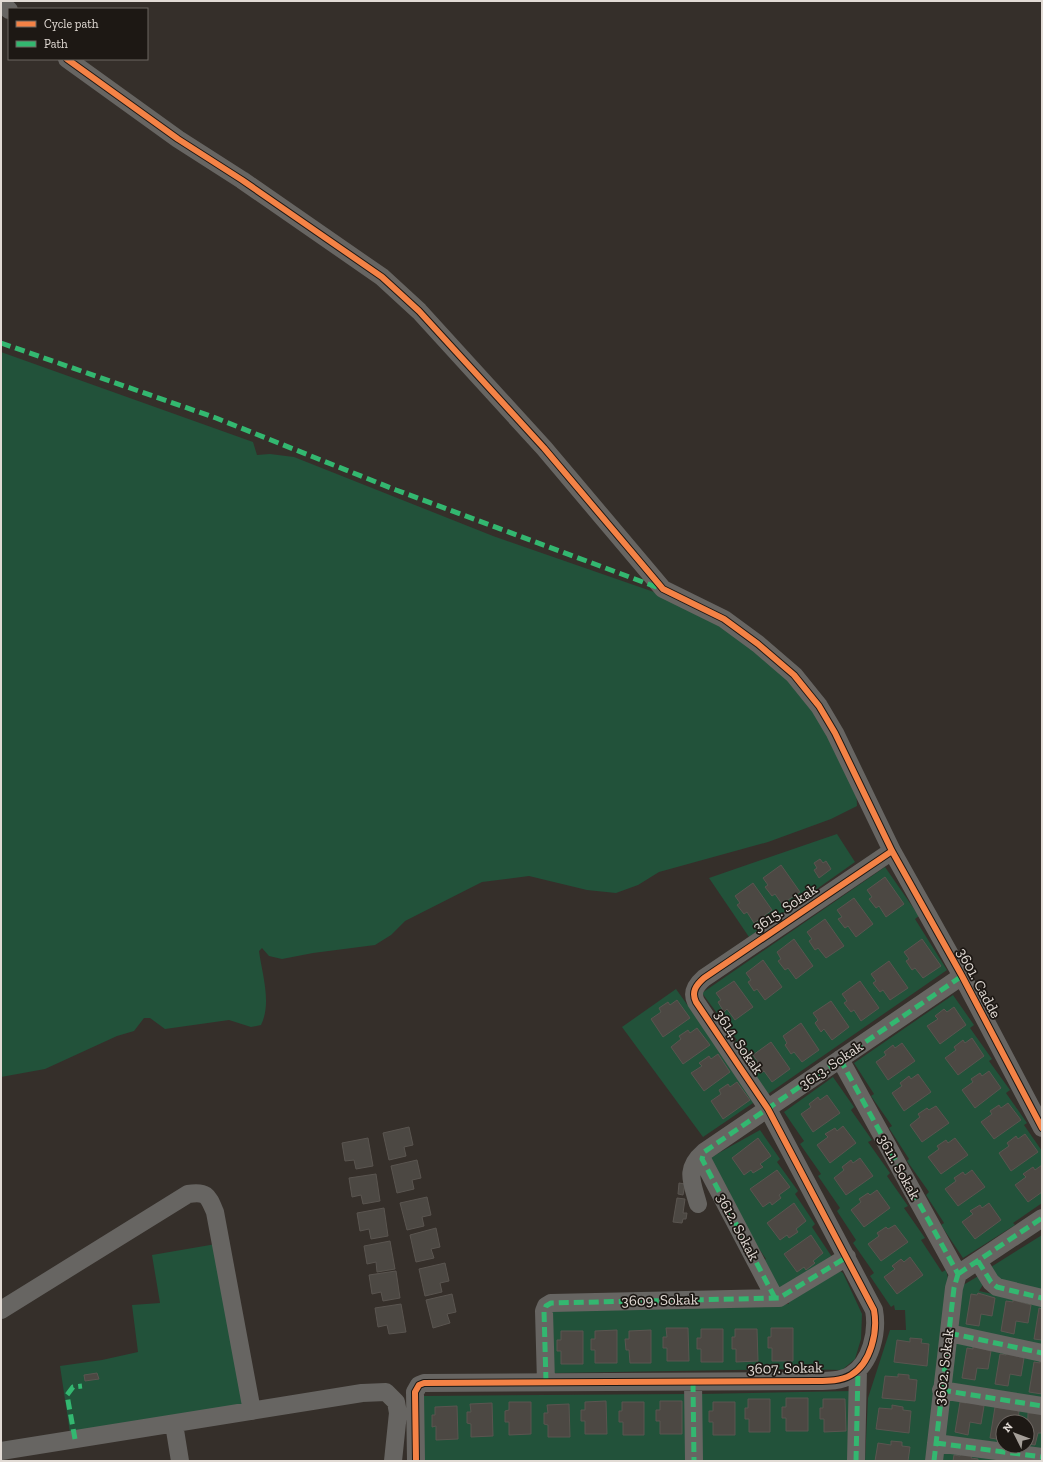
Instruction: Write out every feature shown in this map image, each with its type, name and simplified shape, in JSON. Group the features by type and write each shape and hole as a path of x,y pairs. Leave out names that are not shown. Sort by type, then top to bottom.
{"street":[{"name":"3601. Cadde","path":"68,60 178,138 242,180 382,277 414,306 544,448 663,589 724,619 758,644 794,675 819,706 835,733 892,851 962,976 1042,1128"},
{"name":"3615. Sokak","path":"695,988 704,978 892,851"},
{"name":"3613. Sokak","path":"698,1204 691,1180 691,1168 696,1158 962,976"},
{"name":"3614. Sokak","path":"695,988 693,993 696,1002 768,1108"},
{"name":"3611. Sokak","path":"840,1060 958,1274"},
{"name":"3607. Sokak","path":"416,1461 415,1392 419,1385 428,1383 830,1381 842,1379 858,1370 870,1351 876,1320 874,1310 768,1108"},
{"name":"3612. Sokak","path":"703,1154 702,1159 775,1298"},
{"path":"1,1310 188,1194 200,1192 208,1196 215,1212 252,1411"},
{"path":"958,1274 1042,1218"},
{"path":"775,1298 780,1298 847,1257"},
{"path":"978,1261 991,1282 997,1287 1042,1298"},
{"name":"3602. Sokak","path":"934,1461 948,1333 954,1288 958,1274"},
{"name":"3609. Sokak","path":"546,1382 544,1317 546,1306 556,1302 775,1298"},
{"path":"948,1333 1042,1353"},
{"path":"856,1461 858,1370"},
{"path":"692,1382 694,1461"},
{"path":"941,1390 1042,1406"},
{"path":"1,1451 362,1393 386,1392 396,1402 398,1413 393,1461"},
{"path":"174,1424 180,1461"},
{"path":"936,1443 1042,1457"}],"green space":[{"path":"1,352 253,442 257,455 270,454 294,457 493,536 654,592 702,612 737,634 811,702 856,782 857,806 831,819 768,842 659,872 638,885 616,893 587,890 529,876 482,882 405,921 391,935 375,945 313,953 282,959 269,956 262,948 259,951 264,979 266,1007 261,1025 251,1027 229,1020 165,1029 150,1018 144,1018 134,1031 117,1036 45,1069 1,1077"},
{"path":"837,834 855,862 749,937 709,878"},
{"path":"885,867 919,916 915,919 947,970 768,1094 733,1043 737,1040 702,993"},
{"path":"676,989 756,1101 703,1137 622,1027"},
{"path":"953,995 974,1025 970,1028 992,1059 989,1061 1010,1090 1006,1093 1027,1123 1024,1125 1042,1151 1042,1203 1013,1223 1015,1225 963,1258 941,1225 944,1223 926,1195 929,1192 907,1161 909,1159 889,1128 892,1126 871,1096 874,1094 854,1063"},
{"path":"833,1077 854,1107 851,1110 872,1140 868,1142 890,1173 887,1176 908,1206 904,1208 925,1238 921,1240 942,1272 946,1270 949,1282 929,1461 865,1461 868,1398 890,1330 906,1330 905,1310 895,1310 894,1305 891,1307 870,1276 874,1273 853,1243 856,1240 837,1211 840,1208 818,1176 821,1174 800,1144 804,1141 784,1112"},
{"path":"760,1130 780,1159 777,1162 798,1191 795,1194 815,1224 812,1227 832,1257 782,1292 762,1261 766,1259 744,1227 728,1195 730,1192 708,1159"},
{"path":"1042,1235 1042,1293 997,1282 991,1267"},
{"path":"216,1244 243,1404 70,1433 60,1366 102,1360 138,1352 132,1305 160,1303 152,1255"},
{"path":"839,1270 843,1273 862,1314 861,1339 855,1359 842,1370 797,1369 553,1373 549,1310 789,1304 788,1301"},
{"path":"980,1275 986,1280 979,1291 1042,1305 1042,1349 956,1330 960,1287"},
{"path":"955,1340 1042,1359 1042,1401 950,1386"},
{"path":"853,1391 852,1461 702,1461 701,1394"},
{"path":"686,1394 686,1461 423,1461 424,1396"},
{"path":"949,1396 1042,1410 1042,1452 1035,1451 1035,1414 995,1414 995,1447 944,1441"},
{"path":"943,1450 1042,1461 942,1461"}],"building":[{"path":"820,859 823,863 826,861 831,869 819,878 814,870 817,868 814,863"},
{"path":"781,865 800,892 782,904 775,894 772,896 765,887 768,885 763,878"},
{"path":"885,877 904,904 886,917 879,906 876,908 869,899 872,897 867,890"},
{"path":"753,883 772,910 754,923 747,912 744,914 737,905 740,903 735,896"},
{"path":"854,898 873,924 856,937 848,926 845,928 838,919 842,917 837,910"},
{"path":"825,919 844,946 826,958 818,948 815,950 809,941 812,939 807,932"},
{"path":"794,939 813,966 796,979 788,968 785,970 778,961 781,959 777,952"},
{"path":"922,939 941,966 923,978 915,968 912,970 906,961 909,959 904,952"},
{"path":"763,960 782,987 765,1000 757,989 754,991 748,982 751,980 746,973"},
{"path":"889,961 908,988 890,1000 883,990 880,992 873,983 876,981 871,974"},
{"path":"734,981 753,1007 735,1020 727,1009 724,1012 718,1002 721,1000 716,993"},
{"path":"860,981 879,1008 861,1021 854,1010 851,1012 844,1003 847,1001 842,994"},
{"path":"677,1000 690,1018 663,1037 651,1019 661,1012 659,1008 668,1002 670,1005"},
{"path":"831,1001 849,1027 832,1040 824,1029 821,1032 815,1023 818,1020 813,1013"},
{"path":"954,1007 966,1025 940,1044 927,1026 938,1019 935,1016 944,1009 947,1012"},
{"path":"801,1023 819,1050 802,1062 794,1052 791,1054 785,1045 787,1043 783,1036"},
{"path":"697,1028 710,1045 683,1064 671,1047 681,1039 679,1036 688,1030 690,1033"},
{"path":"972,1038 984,1056 958,1075 945,1058 956,1050 954,1047 963,1040 965,1043"},
{"path":"771,1042 790,1069 772,1082 764,1071 761,1073 755,1064 758,1062 753,1055"},
{"path":"902,1043 915,1061 888,1080 876,1062 886,1055 884,1052 893,1045 895,1048"},
{"path":"718,1054 730,1072 704,1091 691,1073 702,1066 699,1063 709,1056 711,1059"},
{"path":"989,1071 1001,1088 975,1108 962,1090 973,1082 971,1079 980,1073 982,1076"},
{"path":"918,1074 931,1092 904,1111 892,1093 902,1086 900,1083 909,1076 911,1079"},
{"path":"737,1082 750,1100 723,1119 711,1101 721,1094 719,1090 728,1084 730,1087"},
{"path":"827,1095 840,1113 813,1132 801,1114 811,1107 809,1104 818,1097 820,1100"},
{"path":"1008,1103 1021,1120 994,1139 981,1122 992,1114 990,1111 999,1105 1001,1108"},
{"path":"936,1106 949,1123 922,1142 910,1125 920,1117 918,1114 927,1108 929,1110"},
{"path":"843,1126 856,1143 830,1163 817,1145 828,1137 825,1134 835,1128 837,1131"},
{"path":"409,1127 413,1145 404,1147 406,1156 389,1160 383,1133"},
{"path":"1025,1134 1038,1152 1011,1171 999,1153 1009,1146 1007,1143 1016,1136 1018,1139"},
{"path":"368,1138 373,1166 356,1169 354,1160 345,1161 342,1143"},
{"path":"758,1138 771,1156 760,1164 763,1167 753,1173 751,1170 744,1175 732,1158"},
{"path":"955,1138 968,1155 941,1174 928,1157 939,1149 937,1146 946,1140 948,1143"},
{"path":"860,1158 873,1176 846,1195 834,1178 844,1170 842,1167 851,1160 853,1163"},
{"path":"417,1160 421,1178 412,1180 414,1189 397,1193 391,1166"},
{"path":"1042,1165 1042,1192 1028,1202 1015,1185 1026,1177 1023,1174 1033,1167 1035,1170"},
{"path":"777,1170 790,1187 779,1195 781,1198 772,1205 770,1202 763,1207 750,1189"},
{"path":"972,1170 985,1187 958,1206 945,1189 956,1181 954,1178 963,1172 965,1175"},
{"path":"376,1174 380,1201 363,1204 361,1195 352,1197 349,1178"},
{"path":"679,1183 685,1184 683,1195 678,1194"},
{"path":"877,1190 890,1208 864,1227 851,1210 861,1202 859,1199 868,1193 870,1195"},
{"path":"427,1197 431,1215 422,1217 424,1226 407,1230 400,1203"},
{"path":"677,1198 685,1199 683,1213 687,1213 686,1219 683,1219 682,1223 673,1222"},
{"path":"794,1203 806,1221 796,1229 798,1232 789,1238 787,1235 780,1240 767,1223"},
{"path":"989,1203 1001,1220 975,1239 962,1222 973,1214 970,1211 980,1205 982,1208"},
{"path":"384,1208 388,1236 371,1239 369,1229 360,1231 357,1213"},
{"path":"895,1225 908,1242 881,1261 868,1244 879,1236 877,1233 886,1227 888,1229"},
{"path":"436,1228 440,1247 431,1249 434,1258 416,1262 410,1235"},
{"path":"811,1235 823,1253 813,1261 815,1263 806,1270 804,1267 797,1272 784,1254"},
{"path":"390,1241 395,1269 377,1272 376,1262 367,1264 364,1246"},
{"path":"910,1257 923,1275 897,1294 884,1277 895,1269 892,1266 901,1259 904,1262"},
{"path":"445,1263 449,1281 440,1283 442,1292 425,1296 419,1269"},
{"path":"396,1271 400,1298 383,1301 381,1292 372,1294 369,1275"},
{"path":"978,1293 995,1298 992,1316 981,1314 979,1326 966,1324 971,1294 977,1295"},
{"path":"452,1294 456,1312 447,1314 450,1323 433,1328 426,1300"},
{"path":"1013,1300 1031,1305 1028,1323 1016,1321 1014,1334 1001,1331 1006,1301 1013,1302"},
{"path":"401,1304 406,1332 389,1334 387,1325 378,1327 375,1308"},
{"path":"1039,1308 1042,1309 1042,1340 1034,1339"},
{"path":"666,1328 688,1328 689,1361 667,1361 667,1348 663,1348 663,1337 667,1337"},
{"path":"771,1328 793,1328 793,1361 772,1361 772,1348 768,1348 768,1337 771,1337"},
{"path":"701,1329 723,1329 723,1362 701,1362 701,1349 697,1349 697,1338 701,1338"},
{"path":"735,1329 757,1329 758,1361 736,1362 736,1349 732,1349 732,1337 735,1337"},
{"path":"617,1330 617,1363 595,1363 595,1350 591,1350 591,1339 595,1339 595,1331"},
{"path":"651,1330 651,1363 630,1363 629,1350 626,1350 625,1339 629,1339 629,1331"},
{"path":"561,1331 583,1331 583,1364 561,1364 561,1351 557,1351 557,1340 561,1340"},
{"path":"910,1338 922,1339 921,1343 929,1344 927,1366 894,1362 897,1340 910,1342"},
{"path":"973,1346 991,1351 988,1369 977,1368 975,1380 962,1378 967,1348 973,1349"},
{"path":"1006,1353 1024,1358 1021,1376 1010,1374 1008,1386 995,1384 1000,1354 1006,1355"},
{"path":"1040,1360 1042,1360 1042,1394 1029,1392 1034,1362 1040,1363"},
{"path":"97,1373 99,1379 85,1381 84,1375"},
{"path":"898,1374 909,1375 909,1379 917,1380 915,1401 882,1398 885,1376 898,1377"},
{"path":"786,1398 808,1398 808,1431 786,1431 786,1418 782,1418 782,1407 786,1407"},
{"path":"748,1399 770,1399 770,1432 749,1432 749,1419 745,1419 745,1408 748,1408"},
{"path":"823,1399 845,1399 846,1431 824,1432 824,1419 820,1419 820,1408 823,1408"},
{"path":"606,1401 607,1434 585,1434 585,1421 581,1421 581,1410 585,1410 585,1402"},
{"path":"660,1401 682,1401 682,1434 660,1434 660,1421 656,1421 656,1410 660,1410"},
{"path":"966,1401 984,1406 981,1424 970,1422 968,1435 955,1432 960,1402 966,1403"},
{"path":"509,1402 531,1402 531,1434 509,1435 509,1422 505,1422 505,1411 509,1410"},
{"path":"622,1402 644,1402 644,1435 623,1435 623,1422 619,1422 619,1411 622,1411"},
{"path":"713,1402 735,1402 735,1435 713,1435 713,1422 709,1422 709,1411 713,1411"},
{"path":"492,1403 493,1436 471,1437 471,1424 467,1423 467,1412 471,1412 470,1404"},
{"path":"569,1404 570,1437 548,1437 548,1425 544,1424 544,1413 548,1413 547,1405"},
{"path":"892,1405 903,1407 903,1410 911,1411 909,1433 876,1429 879,1408 892,1409"},
{"path":"457,1406 458,1439 436,1440 436,1426 432,1427 432,1415 435,1415 435,1407"},
{"path":"995,1407 1019,1411 1019,1414 995,1414 995,1439 990,1438"},
{"path":"1042,1413 1042,1433 1038,1433 1035,1445 1035,1414 1028,1414"},
{"path":"891,1441 902,1442 902,1446 910,1447 908,1461 875,1461 878,1443 891,1445"},
{"path":"961,1454 972,1455 971,1458 978,1459 978,1461 953,1461 954,1455 960,1456"}],"marked path":[{"path":"1,343 216,418 396,490 659,588"},
{"path":"775,1298 702,1159 704,1152 962,976"},
{"path":"840,1059 958,1274"},
{"path":"958,1274 1042,1218"},
{"path":"546,1382 544,1311 546,1306 551,1303 779,1298 847,1257"},
{"path":"978,1261 991,1282 997,1287 1042,1298"},
{"path":"934,1461 954,1288 958,1274"},
{"path":"949,1333 1042,1353"},
{"path":"856,1461 858,1370"},
{"path":"693,1382 694,1461"},
{"path":"75,1439 67,1395 73,1387 82,1386"},
{"path":"941,1390 1042,1406"},
{"path":"936,1443 1042,1457"}],"cycle path":[{"path":"68,60 178,139 242,180 382,277 419,311 544,448 663,589 724,619 758,644 794,675 819,706 835,733 892,851 962,976 1042,1128"},
{"path":"416,1461 415,1392 419,1385 424,1383 826,1381 839,1380 847,1377 858,1370 864,1363 872,1346 874,1337 874,1310 768,1109 696,1002 694,992 704,978 892,851"}]}
